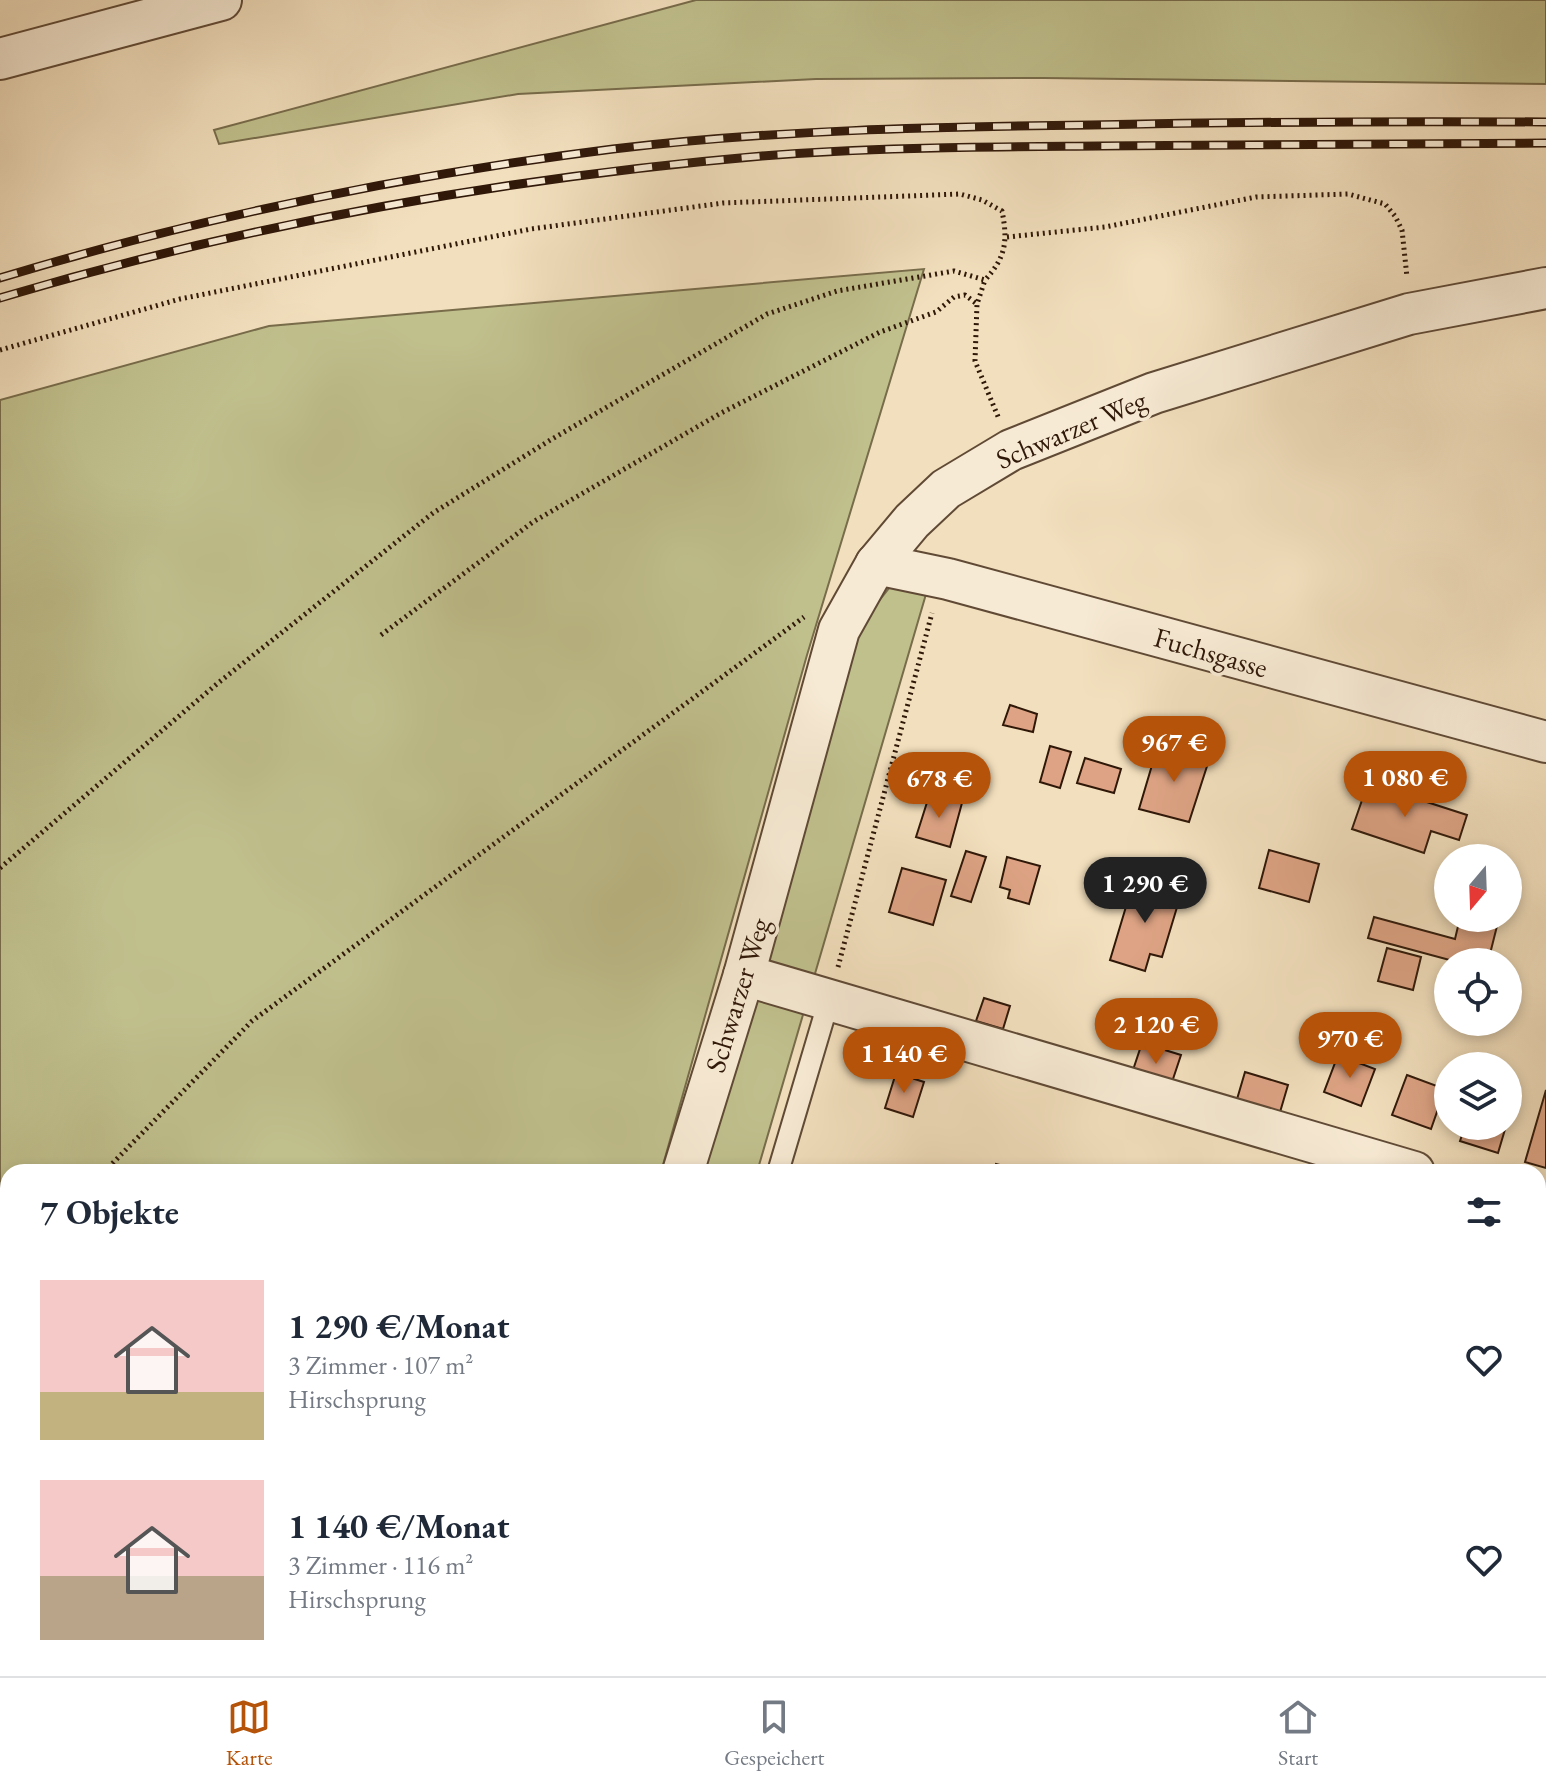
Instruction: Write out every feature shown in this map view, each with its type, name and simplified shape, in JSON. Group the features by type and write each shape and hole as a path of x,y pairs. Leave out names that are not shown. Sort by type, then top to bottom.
{"street":[{"path":"0,59 221,0"},
{"name":"Schwarzer Weg","path":"685,1164 744,975 839,630 876,564 912,521 946,489 1011,450 1154,393 1409,314 1546,288"},
{"name":"Fuchsgasse","path":"876,564 942,577 1546,742"},
{"path":"744,975 1387,1164"}],"lane":[{"path":"780,1164 829,1000"}],"path":[{"path":"0,350 180,299 531,229 723,203 960,194 1002,211 1007,237 1002,261 985,280 977,304 975,361 1011,450"},
{"path":"1007,237 1105,227 1256,197 1348,194 1369,197 1385,204 1402,230 1409,314"},
{"path":"0,868 218,683 408,532 552,439 767,314 837,291 954,271 985,280"},
{"path":"381,635 533,522 721,413 880,332 936,312 954,297 965,295 977,304"},
{"path":"829,1000 942,577"},
{"path":"112,1164 252,1021 812,611"}],"green space":[{"path":"696,0 1546,0 1546,84 1044,78 816,79 518,94 219,144 214,130"},
{"path":"924,269 807,655 663,1164 0,1164 0,400 269,326"},
{"path":"931,577 759,1164 702,1164 848,640 890,587"}],"building":[{"path":"1010,705 1037,714 1033,732 1003,725"},
{"path":"1158,745 1209,760 1189,822 1139,809"},
{"path":"1050,746 1071,752 1060,788 1040,782"},
{"path":"1085,758 1121,769 1114,793 1077,783"},
{"path":"1368,783 1467,815 1459,840 1431,831 1424,853 1352,829"},
{"path":"930,793 962,803 950,847 916,837"},
{"path":"1269,850 1319,864 1309,902 1259,888"},
{"path":"966,851 986,857 971,902 951,896"},
{"path":"1007,857 1040,866 1029,904 1008,898 1010,890 1000,887"},
{"path":"902,868 946,880 933,925 889,912"},
{"path":"1134,880 1181,894 1162,957 1150,954 1145,971 1110,960"},
{"path":"1374,917 1455,939 1457,932 1496,932 1492,948 1434,948 1434,956 1368,938"},
{"path":"1387,948 1421,957 1413,990 1378,981"},
{"path":"984,998 1010,1006 1003,1029 976,1021"},
{"path":"1142,1043 1181,1055 1170,1088 1131,1076"},
{"path":"1338,1055 1375,1069 1361,1106 1324,1092"},
{"path":"1245,1072 1288,1085 1278,1119 1235,1106"},
{"path":"896,1073 924,1082 913,1117 885,1108"},
{"path":"1407,1075 1434,1085 1434,1120 1431,1129 1392,1115"},
{"path":"1546,1090 1546,1164 1525,1162"},
{"path":"1460,1140 1502,1140 1498,1153"}],"railway":[{"path":"0,278 151,236 304,200 458,172 613,149 792,134 972,127 1262,122 1546,122"},
{"path":"0,298 282,226 473,191 665,165 804,153 930,148 1546,143"}]}
